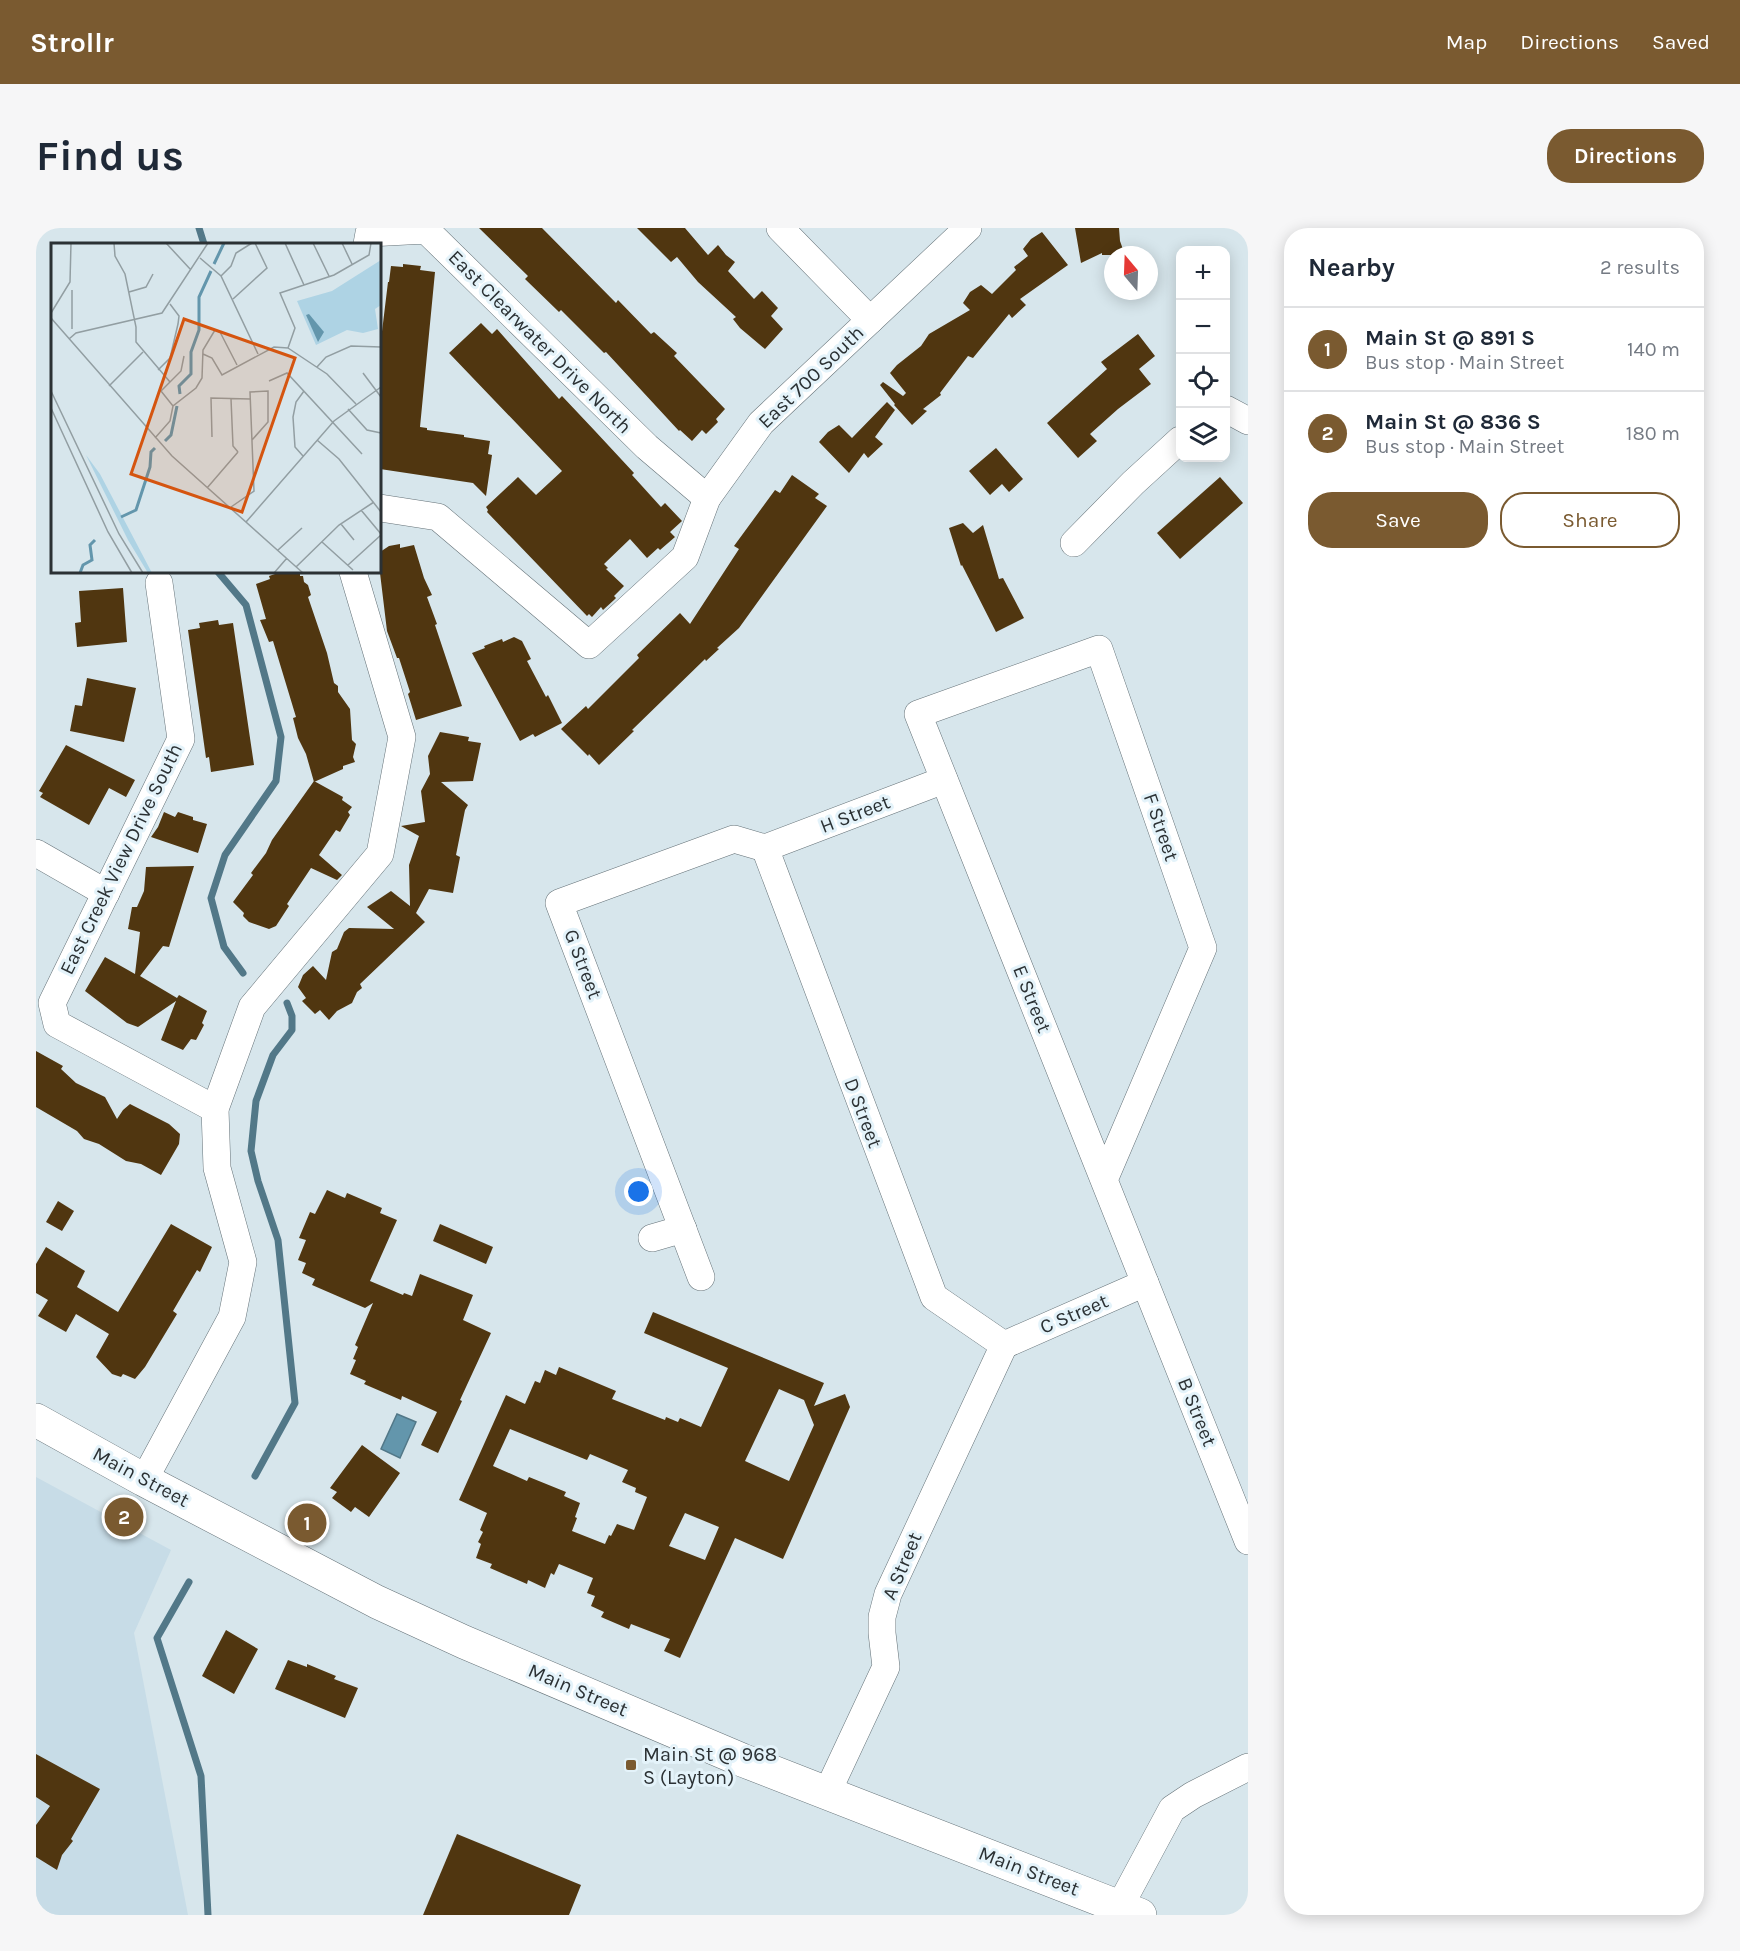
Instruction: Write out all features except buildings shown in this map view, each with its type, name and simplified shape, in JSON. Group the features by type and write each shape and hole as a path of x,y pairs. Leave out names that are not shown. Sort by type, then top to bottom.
{"main road":[{"name":"Main Street","path":"36,1420 144,1480 377,1602 445,1634 742,1760 1130,1911"}],"street":[{"path":"780,228 870,320"},
{"name":"East 700 South","path":"381,508 438,517 589,645 685,557 707,498 761,423 968,228"},
{"name":"East Clearwater Drive North","path":"367,243 369,233 426,230 647,447 707,498"},
{"path":"1230,411 1248,421"},
{"path":"1074,543 1133,483 1176,444"},
{"path":"144,1480 232,1317 243,1262 217,1168 215,1109 252,1006 380,854 402,737 353,573"},
{"name":"East Creek View Drive South","path":"159,583 181,739 52,1004 57,1024 215,1109"},
{"name":"F Street","path":"918,714 1099,649 1203,948 1104,1180"},
{"name":"E Street","path":"918,714 1145,1283"},
{"name":"H Street","path":"765,848 944,780"},
{"name":"G Street","path":"701,1277 559,903 734,839 765,848"},
{"name":"D Street","path":"765,848 934,1297 1004,1345"},
{"path":"36,853 106,892"},
{"path":"652,1238 683,1229"},
{"name":"C Street","path":"1004,1345 1145,1283"},
{"name":"B Street","path":"1145,1283 1248,1541"},
{"name":"A Street","path":"827,1793 886,1667 882,1617 888,1594 1004,1345"},
{"path":"1130,1911 1172,1809 1193,1795 1248,1767"}],"shaded area":[{"path":"36,1477 171,1550 134,1633 188,1915 36,1915"}],"water":[{"path":"397,1414 416,1422 400,1458 381,1449"}],"waterway":[{"path":"199,228 204,243"},
{"path":"219,573 246,605 281,737 276,781 225,855 211,898 224,947 243,973"},
{"path":"255,1476 295,1403 278,1240 258,1181 251,1151 256,1101 273,1055 292,1030 292,1016 287,1003"},
{"path":"189,1582 157,1638 201,1776 208,1915"}],"place":[{"name":"Main St @ 836 S","path":"124,1517"},
{"name":"Main St @ 891 S","path":"307,1523"},
{"name":"Main St @ 968 S (Layton)","path":"631,1765"}]}
